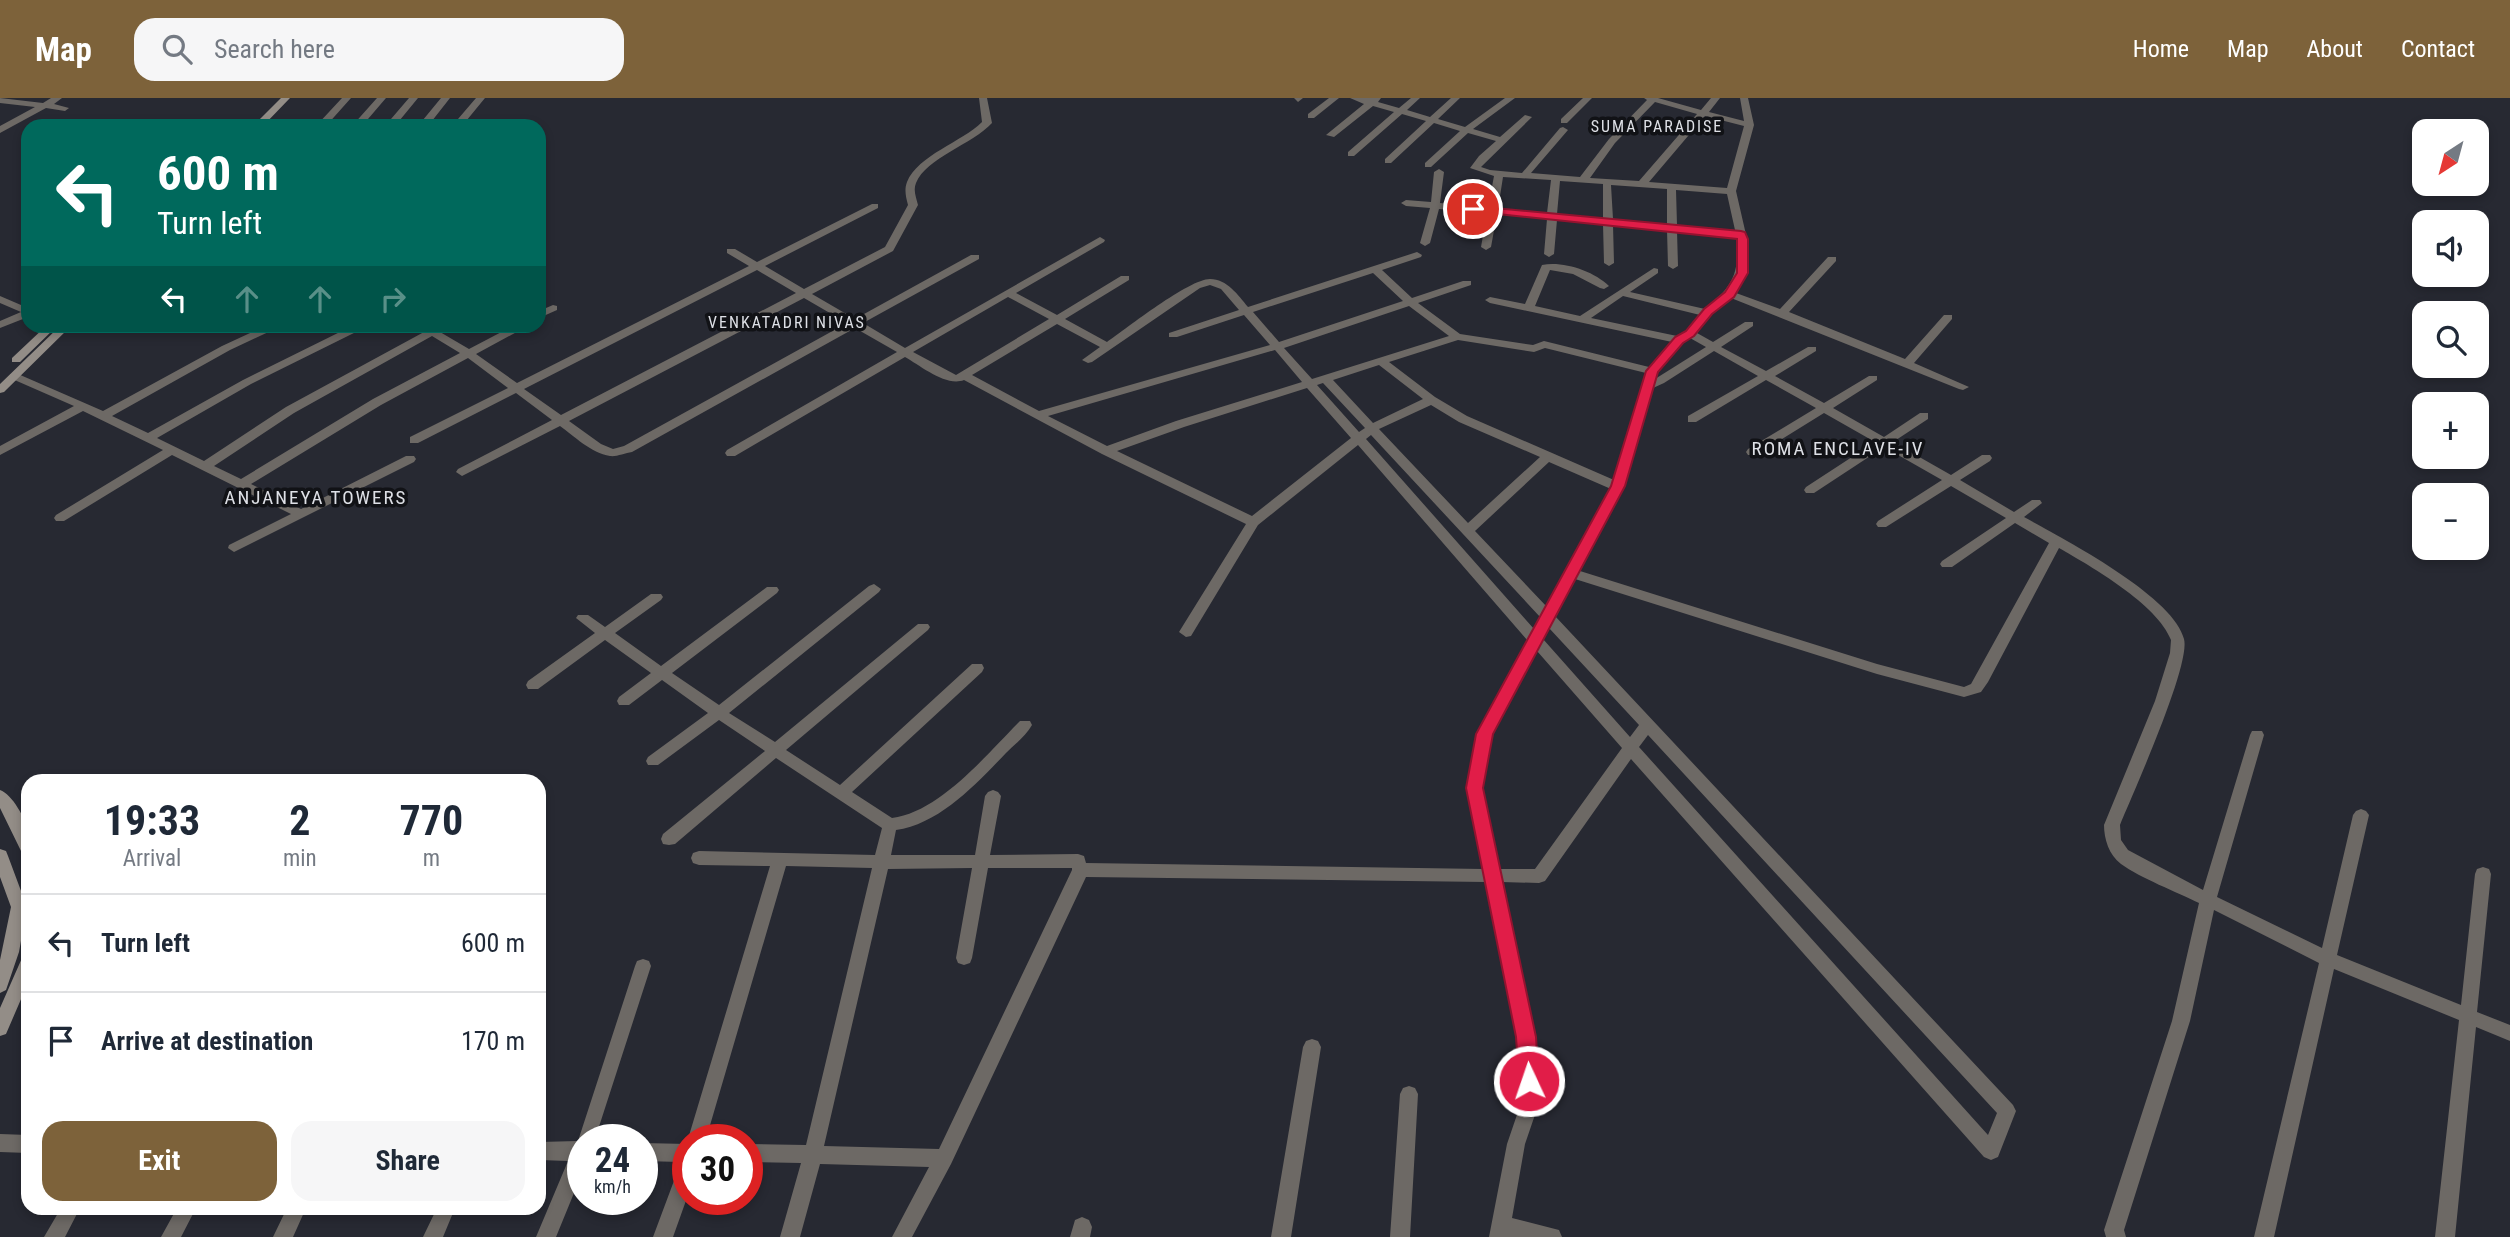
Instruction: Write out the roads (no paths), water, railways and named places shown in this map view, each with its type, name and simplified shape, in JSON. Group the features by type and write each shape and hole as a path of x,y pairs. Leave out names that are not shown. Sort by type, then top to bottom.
{"main road":[{"path":"265,119 286,98"},
{"path":"278,119 299,98"},
{"path":"0,376 44,333"},
{"path":"0,390 59,333"},
{"path":"0,796 21,833"},
{"path":"0,856 19,907 11,952 0,985"},
{"path":"0,1028 21,979"}],"street":[{"path":"0,130 58,98"},
{"path":"328,119 347,98"},
{"path":"363,119 382,98"},
{"path":"396,119 414,98"},
{"path":"429,119 446,98"},
{"path":"463,119 481,98"},
{"path":"462,472 879,256 895,242 902,219 913,205 910,189 917,175 987,123 983,98"},
{"path":"1311,116 1335,98"},
{"path":"1354,98 1374,100 1401,111 1502,140"},
{"path":"1351,154 1416,98"},
{"path":"1388,160 1456,98"},
{"path":"1429,165 1466,130 1511,98"},
{"path":"1525,176 1588,98"},
{"path":"1642,184 1716,98"},
{"path":"1552,1237 1500,1231 1516,1144 1530,1103 1526,1037 1474,788 1477,766 1485,734 1618,486 1652,371 1707,313 1730,294 1742,273 1741,234 1731,191 1749,125 1744,98"},
{"path":"1583,180 1612,141 1650,99 1749,125"},
{"path":"0,100 65,108"},
{"path":"1331,135 1374,100"},
{"path":"1528,117 1475,168 1489,173 1731,191"},
{"path":"1425,243 1435,206 1439,172"},
{"path":"1486,247 1498,177"},
{"path":"1549,254 1555,181"},
{"path":"1598,307 1609,267 1610,222 1607,186"},
{"path":"1671,190 1673,266"},
{"path":"1406,203 1741,234"},
{"path":"414,440 875,206"},
{"path":"732,453 1100,240"},
{"path":"731,251 946,376 958,379 1125,278"},
{"path":"1173,335 1417,255"},
{"path":"440,333 602,450 620,452 856,325 975,257"},
{"path":"1782,313 1832,259"},
{"path":"1529,308 1546,267 1584,274 1604,286"},
{"path":"1375,269 1410,302 1457,337"},
{"path":"1584,318 1654,271"},
{"path":"1088,360 1202,284 1210,282 1225,287 1535,640 1991,1151 2007,1111 1327,380"},
{"path":"1037,415 1278,346 1467,283"},
{"path":"1622,293 1707,313"},
{"path":"1010,294 1108,347"},
{"path":"1730,294 1963,387"},
{"path":"0,299 21,309"},
{"path":"1490,300 1684,337 1714,346 1951,480 2103,570 2144,599 2170,627 2178,640 2178,653 2169,683 2112,825 2111,838 2116,849 2126,859 2327,959 2510,1033"},
{"path":"546,311 552,308"},
{"path":"0,325 21,315"},
{"path":"1906,365 1948,317"},
{"path":"1647,386 1660,382 1749,324"},
{"path":"103,416 258,333"},
{"path":"148,438 247,382 346,333"},
{"path":"204,467 290,410 422,333"},
{"path":"241,485 377,402 507,333"},
{"path":"1106,451 1180,424 1457,337 1534,349 1544,344 1652,371"},
{"path":"1692,419 1812,349"},
{"path":"1382,362 1431,400 1463,419 1618,486"},
{"path":"14,376 83,406 300,514"},
{"path":"965,376 1106,451 1253,522"},
{"path":"1752,452 1874,378"},
{"path":"1186,632 1253,522 1372,428 1431,400"},
{"path":"0,451 83,406"},
{"path":"1810,490 1887,443 1924,416"},
{"path":"60,518 172,450"},
{"path":"1466,531 1546,457"},
{"path":"1882,524 1986,458"},
{"path":"234,548 410,459"},
{"path":"1947,564 2036,503"},
{"path":"1572,573 1877,669 1964,692 1976,688 1983,678 2056,542"},
{"path":"653,761 719,713 874,589"},
{"path":"624,701 772,590"},
{"path":"533,685 656,597"},
{"path":"583,618 719,713 890,825 903,826 922,818 948,798 1026,725"},
{"path":"669,839 923,627"},
{"path":"840,794 977,668"},
{"path":"1080,870 1539,876 1647,726"},
{"path":"2116,1237 2114,1230 2181,1021 2208,900 2257,734"},
{"path":"964,958 979,862 993,796"},
{"path":"2264,1237 2361,815"},
{"path":"790,1237 813,1154 890,825"},
{"path":"699,858 883,862 1078,861 1080,870 944,1158 902,1237"},
{"path":"701,1124 780,859"},
{"path":"2445,1237 2483,874"},
{"path":"591,1124 643,966"},
{"path":"1281,1237 1312,1048"},
{"path":"1400,1237 1409,1094"},
{"path":"0,1143 21,1144"},
{"path":"546,1151 567,1149"},
{"path":"763,1153 944,1158"},
{"path":"546,1237 567,1186"},
{"path":"663,1237 672,1212"},
{"path":"54,1237 67,1215"},
{"path":"171,1237 183,1215"},
{"path":"283,1237 294,1215"},
{"path":"433,1237 443,1215"}],"district":[{"name":"SUMA PARADISE","path":"1657,126"},
{"name":"VENKATADRI NIVAS","path":"787,322"},
{"name":"ROMA ENCLAVE-IV","path":"1838,448"},
{"name":"ANJANEYA TOWERS","path":"316,497"}]}
